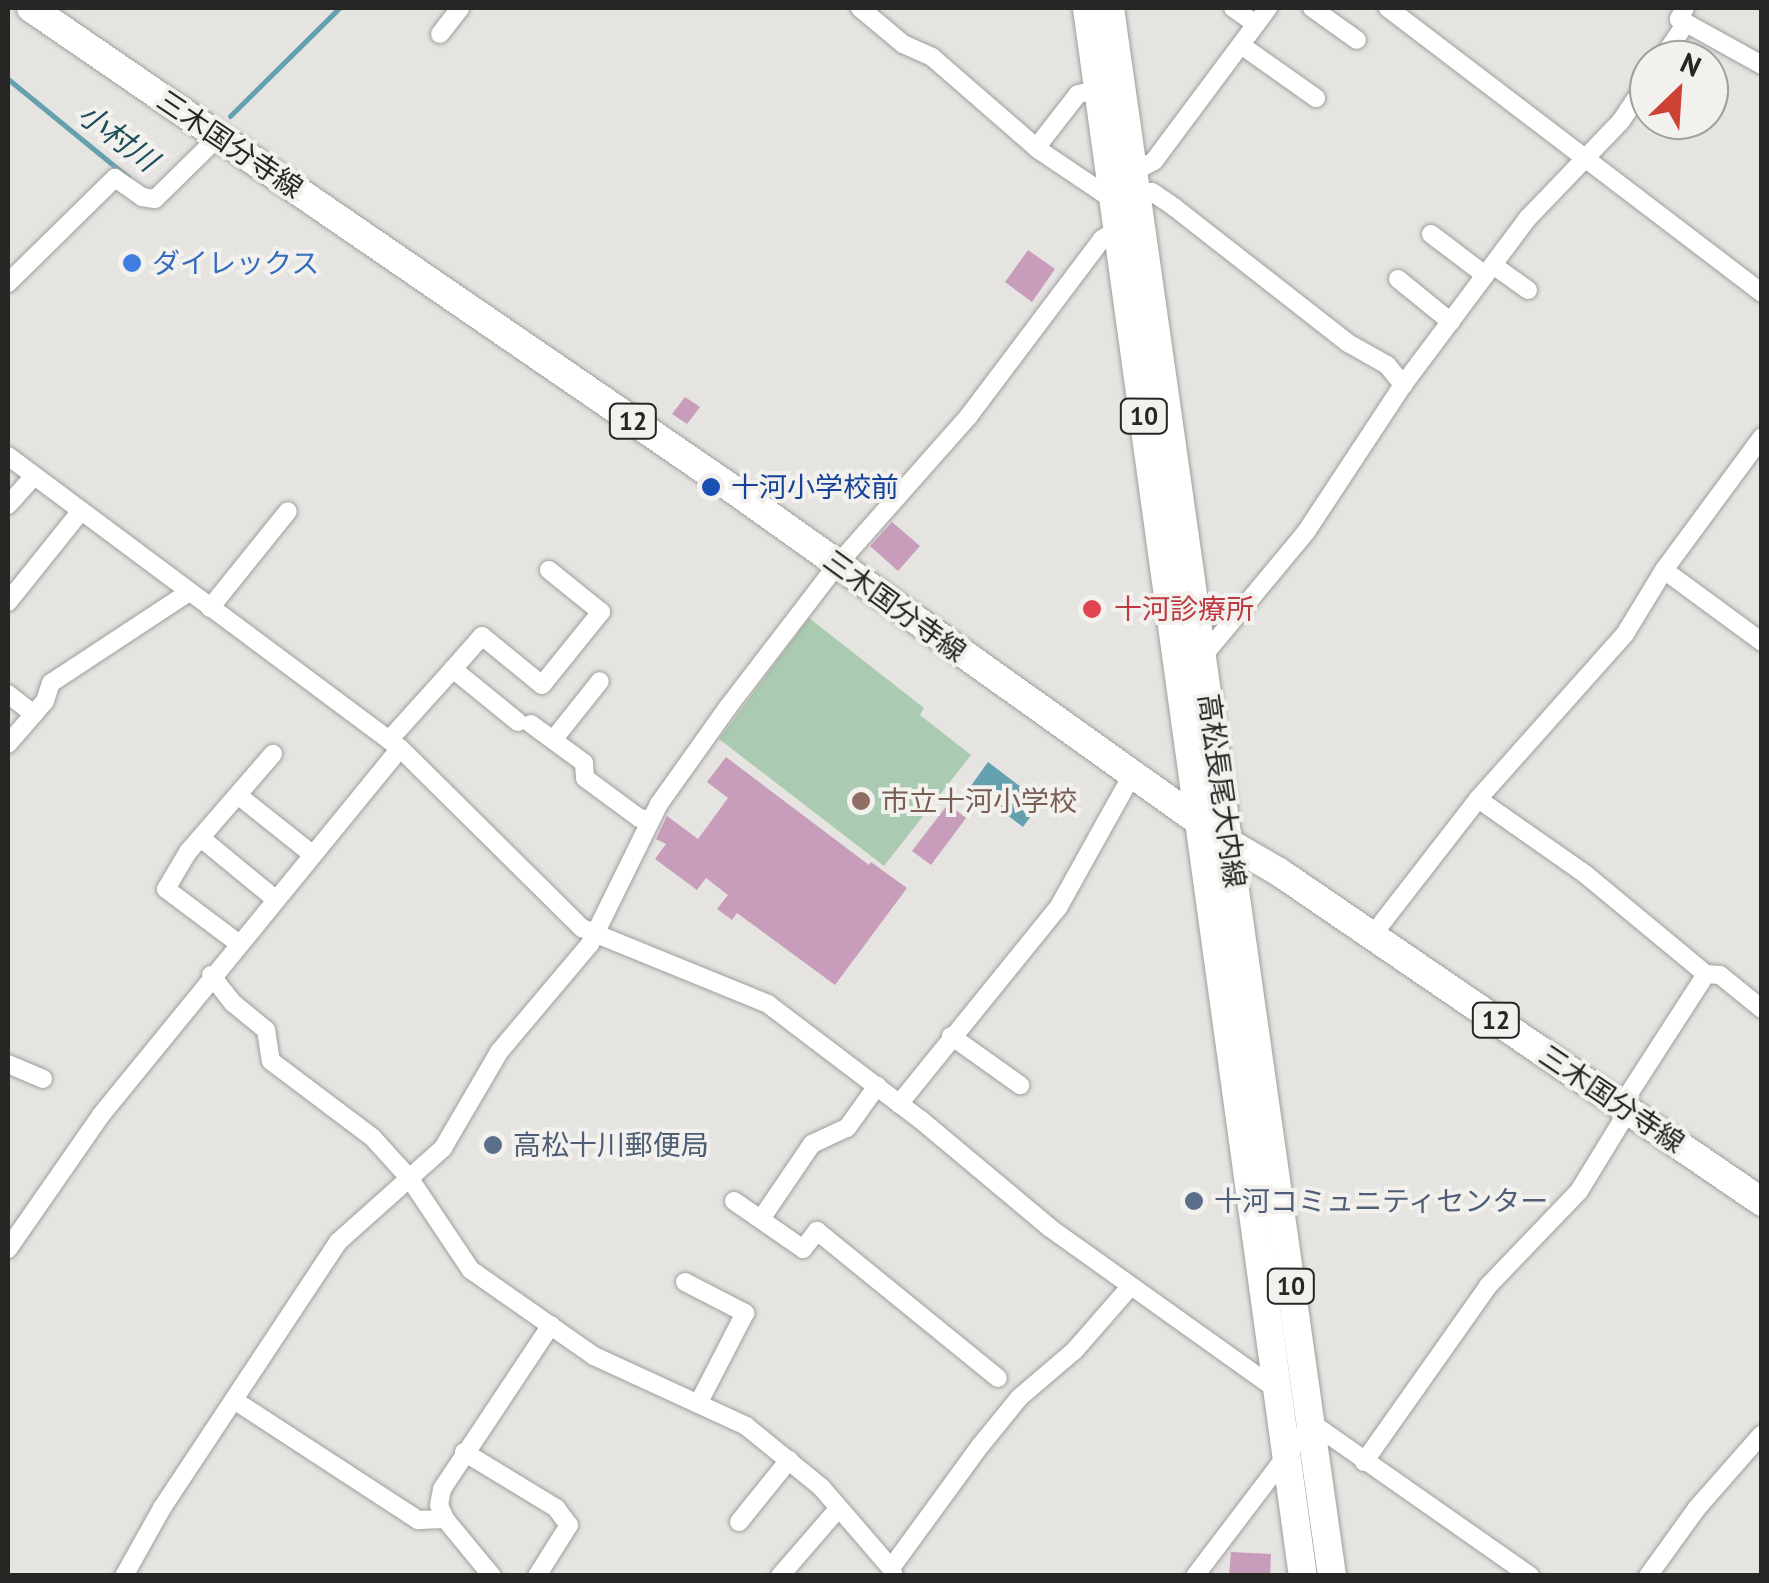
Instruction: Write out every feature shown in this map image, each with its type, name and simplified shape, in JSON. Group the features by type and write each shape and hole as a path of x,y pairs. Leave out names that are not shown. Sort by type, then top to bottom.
{"main road":[{"name":"三木国分寺線","path":"31,8 837,565 1229,843 1762,1202"},
{"name":"高松長尾大内線","path":"1087,8 1098,90 1124,184"},
{"name":"高松長尾大内線","path":"1110,8 1124,184 1202,824 1303,1576"},
{"name":"高松長尾大内線","path":"1129,224 1203,656 1332,1576"}],"street":[{"path":"440,34 460,8"},
{"path":"860,8 903,44 932,57 1036,148 1103,194 1124,184 1154,161 1268,8"},
{"path":"1234,8 1256,24"},
{"path":"1312,8 1356,40"},
{"path":"1388,8 1585,162 1762,293"},
{"path":"1672,40 1685,15 1762,65"},
{"path":"1241,45 1316,98"},
{"path":"1036,148 1078,94 1098,90"},
{"path":"1203,656 1306,532 1404,385 1528,218 1585,162 1629,109"},
{"path":"8,283 115,178 142,197 154,199 218,136"},
{"path":"1124,184 1152,192 1174,207 1348,344 1387,366 1404,385"},
{"path":"124,1576 162,1508 338,1242 375,1204 443,1148 498,1052 596,933 651,820 728,707 837,565 968,417 1102,239 1129,224"},
{"path":"1432,234 1528,290"},
{"path":"1398,279 1451,322"},
{"path":"1371,937 1478,799 1625,634 1664,570 1762,437"},
{"path":"8,456 395,744 582,928 768,1004 877,1086 1050,1228 1276,1387 1311,1422 1364,1462 1427,1500 1530,1576"},
{"path":"8,505 34,476"},
{"path":"210,608 288,511"},
{"path":"8,602 80,512"},
{"path":"8,1249 101,1115 482,636 542,685 601,612 550,570"},
{"path":"1664,570 1762,642"},
{"path":"8,744 46,702 52,683 189,592"},
{"path":"453,668 584,763 585,778 639,818 651,820"},
{"path":"553,740 600,682"},
{"path":"8,694 34,714"},
{"path":"238,943 166,889 200,838 273,754"},
{"path":"899,1104 950,1036 1058,908 1132,775"},
{"path":"240,796 312,854"},
{"path":"1478,799 1586,874 1706,974 1720,975 1762,1009"},
{"path":"200,838 275,899"},
{"path":"1364,1462 1488,1286 1578,1192 1706,974"},
{"path":"212,975 233,1004 266,1030 270,1061 373,1138 410,1179 471,1270 594,1356 746,1426 840,1508 892,1572 1020,1397 1075,1350 1130,1287"},
{"path":"950,1036 1020,1085"},
{"path":"8,1064 43,1079"},
{"path":"761,1219 812,1144 847,1128 877,1086"},
{"path":"734,1201 803,1249 817,1232 998,1378"},
{"path":"686,1282 745,1313 698,1404"},
{"path":"492,1576 445,1519 439,1504 442,1488 551,1325"},
{"path":"234,1400 418,1520 445,1519"},
{"path":"1195,1576 1311,1422"},
{"path":"1648,1576 1697,1508 1762,1434"},
{"path":"464,1452 556,1508 569,1524 537,1576"},
{"path":"739,1522 789,1460"},
{"path":"780,1576 840,1508"}],"green space":[{"path":"809,618 924,708 920,715 971,755 884,866 719,739"}],"water":[{"path":"988,762 1041,802 1023,827 970,787"}],"building":[{"path":"1028,250 1055,269 1032,302 1005,282"},
{"path":"685,397 700,407 687,424 672,414"},
{"path":"892,522 920,546 898,571 870,546"},
{"path":"726,757 869,865 871,862 907,888 835,985 737,913 732,920 717,909 728,895 706,878 697,890 655,859 666,844 656,839 667,816 698,839 728,798 707,782"},
{"path":"948,804 966,818 931,865 912,851"},
{"path":"1231,1552 1271,1554 1270,1576 1229,1576"}],"waterway":[{"name":"小村川","path":"230,116 339,8"},
{"name":"小村川","path":"8,79 129,178"}],"place":[{"name":"ダイレックス","path":"132,263"},
{"name":"十河小学校前","path":"711,487"},
{"name":"十河診療所","path":"1092,609"},
{"name":"市立十河小学校","path":"861,801"},
{"name":"高松十川郵便局","path":"493,1145"},
{"name":"十河コミュニティセンター","path":"1194,1201"}]}
